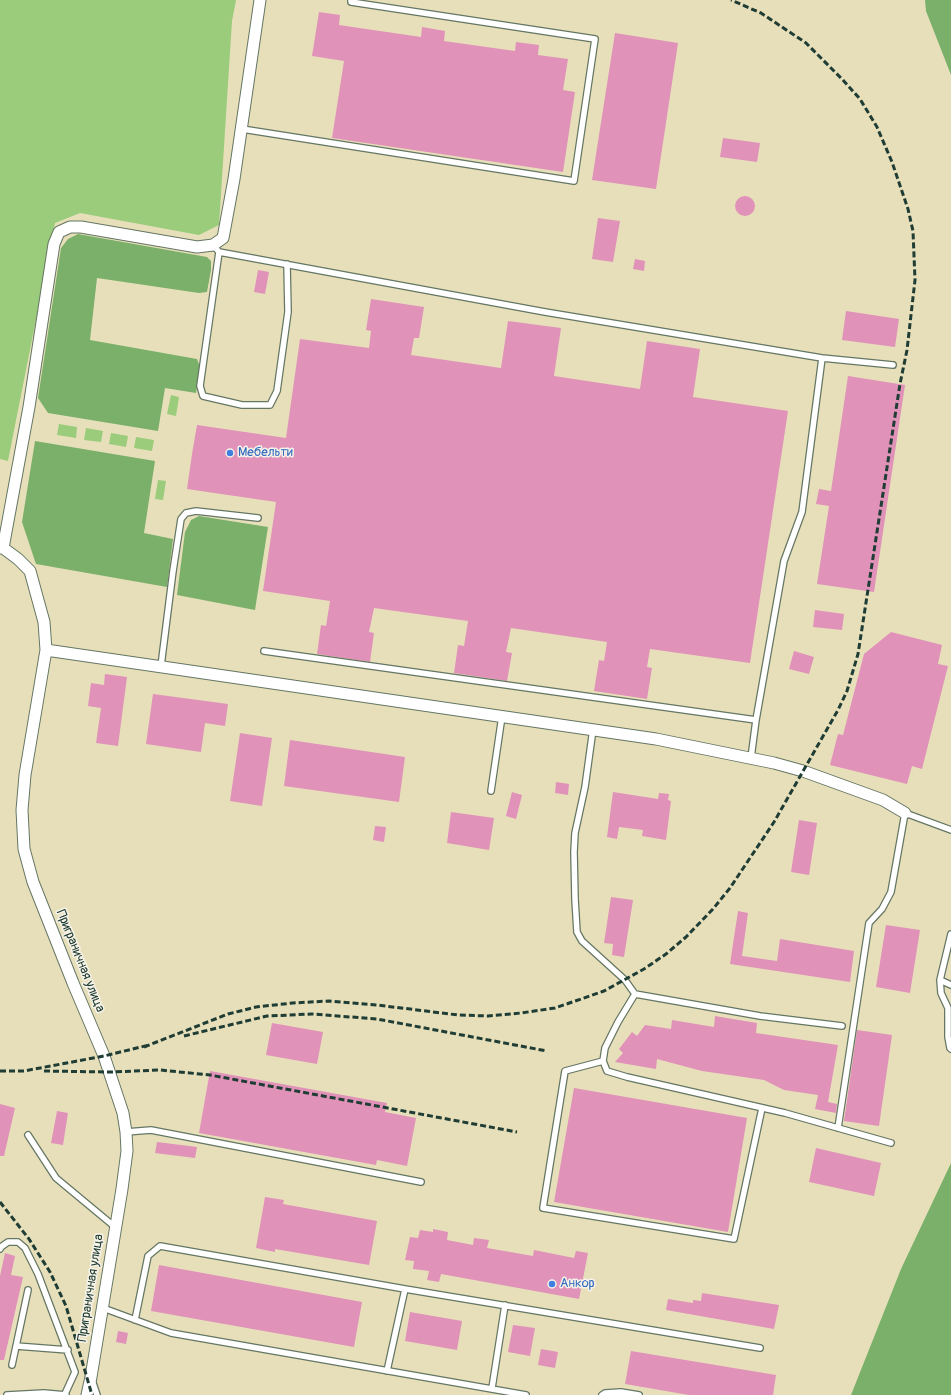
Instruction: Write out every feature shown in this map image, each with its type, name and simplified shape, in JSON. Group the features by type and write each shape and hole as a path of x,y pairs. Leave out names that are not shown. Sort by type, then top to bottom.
{"street":[{"path":"2,548 29,407 54,244 60,232 70,227 82,227 197,247 216,248 223,238 234,179 260,0"},
{"name":"Приграничная улица","path":"2,548 18,559 30,571 44,622 46,650 25,775 22,810 24,849 33,882 104,1056 123,1113 126,1132 127,1151 122,1189 103,1308 87,1395"},
{"path":"46,650 502,715 656,739 774,763 803,771 875,797 905,813"}],"lane":[{"path":"242,129 574,181 595,39 351,2 351,0"},
{"path":"287,264 288,312 277,391 270,405 242,405 203,396 200,386 216,248 287,264 546,312 822,358 893,365"},
{"path":"751,758 756,720 784,561 802,512 822,358"},
{"path":"161,666 181,519 186,513 196,511 258,518"},
{"path":"264,652 756,720"},
{"path":"490,791 502,715"},
{"path":"593,729 574,852 574,891 577,932 582,941 625,980 635,994 760,1016 842,1026"},
{"path":"838,1128 869,923 882,909 891,892 905,813 951,830"},
{"path":"951,934 940,980 942,993 948,1008 948,1037 951,1048"},
{"path":"940,980 951,985"},
{"path":"635,994 618,1022 606,1048 603,1062 607,1071 627,1078 762,1108 892,1143"},
{"path":"603,1062 565,1071 543,1208 734,1239 762,1108"},
{"path":"126,1132 151,1130 420,1182"},
{"path":"28,1135 56,1178 115,1227"},
{"path":"0,1249 8,1242 18,1242 25,1248 38,1274 68,1350 75,1372 65,1395 44,1393 6,1395"},
{"path":"135,1320 148,1256 160,1246 405,1289 760,1348"},
{"path":"387,1371 405,1289"},
{"path":"12,1365 28,1290"},
{"path":"492,1388 505,1305"},
{"path":"103,1308 171,1333 526,1395"},
{"path":"16,1346 68,1350"},
{"path":"91,1377 97,1395"},
{"path":"602,1395 605,1393 621,1392 639,1395"}],"green space":[{"path":"0,0 236,0 232,21 219,225 199,235 80,213 55,223 8,461 0,459"},
{"path":"925,0 951,0 951,75 926,11"},
{"path":"78,234 207,257 211,261 207,292 199,293 97,278 90,340 197,359 200,367 196,393 165,388 158,431 48,413 38,398 61,248 68,239"},
{"path":"171,395 179,397 176,416 167,414"},
{"path":"59,424 77,427 76,438 57,435"},
{"path":"86,428 103,431 101,442 84,440"},
{"path":"111,433 128,436 126,447 109,444"},
{"path":"136,437 154,440 152,451 134,448"},
{"path":"35,441 155,461 144,533 173,539 167,587 36,564 22,522"},
{"path":"158,480 166,481 163,500 155,499"},
{"path":"199,516 268,527 255,610 177,595 185,532 191,520"},
{"path":"951,1163 951,1395 851,1395 901,1269"}],"building":[{"path":"319,12 340,15 339,25 421,37 422,27 445,31 444,41 515,51 516,42 539,45 538,55 568,59 563,90 575,92 563,172 332,138 344,61 312,56"},
{"path":"615,33 678,43 656,189 592,180"},
{"path":"723,138 760,143 757,162 720,157"},
{"path":"741,196 749,196 755,202 755,210 749,216 741,216 735,210 735,202"},
{"path":"598,218 620,221 613,262 592,259"},
{"path":"635,259 645,261 644,271 633,269"},
{"path":"258,270 269,272 265,294 254,292"},
{"path":"371,299 424,307 419,338 414,338 411,355 501,368 508,321 561,328 554,376 640,389 647,341 700,349 693,397 788,411 750,663 650,649 647,667 652,668 647,699 594,691 599,660 604,661 607,642 511,628 506,652 512,653 507,681 454,673 458,645 464,646 468,621 374,608 369,632 374,633 370,662 317,654 321,625 326,626 330,601 263,591 276,502 187,489 192,454 197,425 286,438 300,339 369,348 371,331 366,330"},
{"path":"846,311 899,319 895,347 842,340"},
{"path":"848,376 905,385 874,592 817,584 829,506 816,504 819,489 831,491"},
{"path":"815,610 844,614 842,630 813,627"},
{"path":"891,632 942,645 938,664 948,666 922,769 912,766 907,784 830,765 838,734 843,735 864,654"},
{"path":"794,651 814,657 809,674 789,669"},
{"path":"105,674 127,677 118,746 96,743 101,708 88,706 91,683 104,685"},
{"path":"153,694 228,704 225,726 205,723 201,752 146,744"},
{"path":"240,733 272,738 262,806 230,801"},
{"path":"290,740 405,757 399,802 284,786"},
{"path":"556,782 569,784 568,795 555,793"},
{"path":"512,792 522,795 516,819 506,816"},
{"path":"613,792 658,799 659,793 669,794 668,800 671,801 666,840 642,836 643,830 619,827 617,839 607,837"},
{"path":"451,812 494,818 489,850 447,843"},
{"path":"799,820 817,823 809,875 791,872"},
{"path":"375,826 386,827 384,842 373,840"},
{"path":"611,897 633,900 624,957 612,955 613,944 604,943"},
{"path":"738,911 748,913 742,956 777,961 780,939 854,951 850,982 730,964"},
{"path":"886,925 920,930 910,993 876,987"},
{"path":"715,1016 757,1023 756,1033 838,1045 828,1102 837,1104 836,1113 815,1109 818,1095 784,1090 764,1080 702,1071 657,1059 656,1069 615,1062 623,1053 619,1049 632,1032 637,1036 645,1025 671,1029 672,1020 714,1027"},
{"path":"272,1023 323,1032 317,1064 266,1055"},
{"path":"857,1030 892,1035 879,1126 844,1121"},
{"path":"210,1071 387,1103 385,1112 416,1118 407,1166 377,1160 376,1165 199,1133"},
{"path":"574,1088 747,1118 728,1232 554,1202"},
{"path":"0,1104 15,1108 4,1156 0,1156"},
{"path":"57,1111 68,1113 63,1145 51,1143"},
{"path":"157,1142 197,1147 195,1158 155,1153"},
{"path":"816,1148 881,1163 874,1196 809,1182"},
{"path":"265,1197 284,1200 283,1204 377,1221 369,1265 275,1249 275,1252 256,1248"},
{"path":"433,1229 448,1232 447,1240 473,1245 474,1238 489,1240 487,1248 533,1256 534,1250 574,1258 576,1251 588,1253 579,1299 441,1274 439,1282 427,1280 429,1271 413,1269 414,1261 405,1260 410,1237 418,1238 420,1230 433,1232"},
{"path":"5,1253 15,1256 11,1275 23,1277 4,1360 0,1360 0,1276"},
{"path":"159,1265 362,1302 354,1347 151,1311"},
{"path":"702,1293 779,1305 774,1329 666,1310 668,1299 693,1303 693,1300 701,1301"},
{"path":"410,1312 462,1321 457,1350 405,1341"},
{"path":"513,1325 535,1328 530,1356 508,1352"},
{"path":"118,1331 128,1333 126,1344 116,1342"},
{"path":"541,1349 558,1352 555,1368 538,1365"},
{"path":"631,1351 776,1375 773,1395 689,1395 625,1384"}],"railway":[{"path":"144,1047 228,1014 256,1007 329,1001 377,1005 458,1015 488,1016 555,1008 604,991 644,969 666,954 686,937 713,909 730,888 774,822 838,710 847,691 858,654 900,384 907,350 915,280 913,231 908,209 892,162 877,127 860,99 806,43 761,13 731,0"},
{"path":"184,1036 267,1016 312,1014 377,1019 547,1051"},
{"path":"0,1071 24,1071 104,1056 149,1045"},
{"path":"44,1071 110,1072 160,1070 210,1075 517,1132"},
{"path":"0,1202 29,1239 50,1272 66,1306 92,1395"}],"place":[{"name":"Мебельти","path":"230,453"},
{"name":"Анкор","path":"552,1284"}]}
